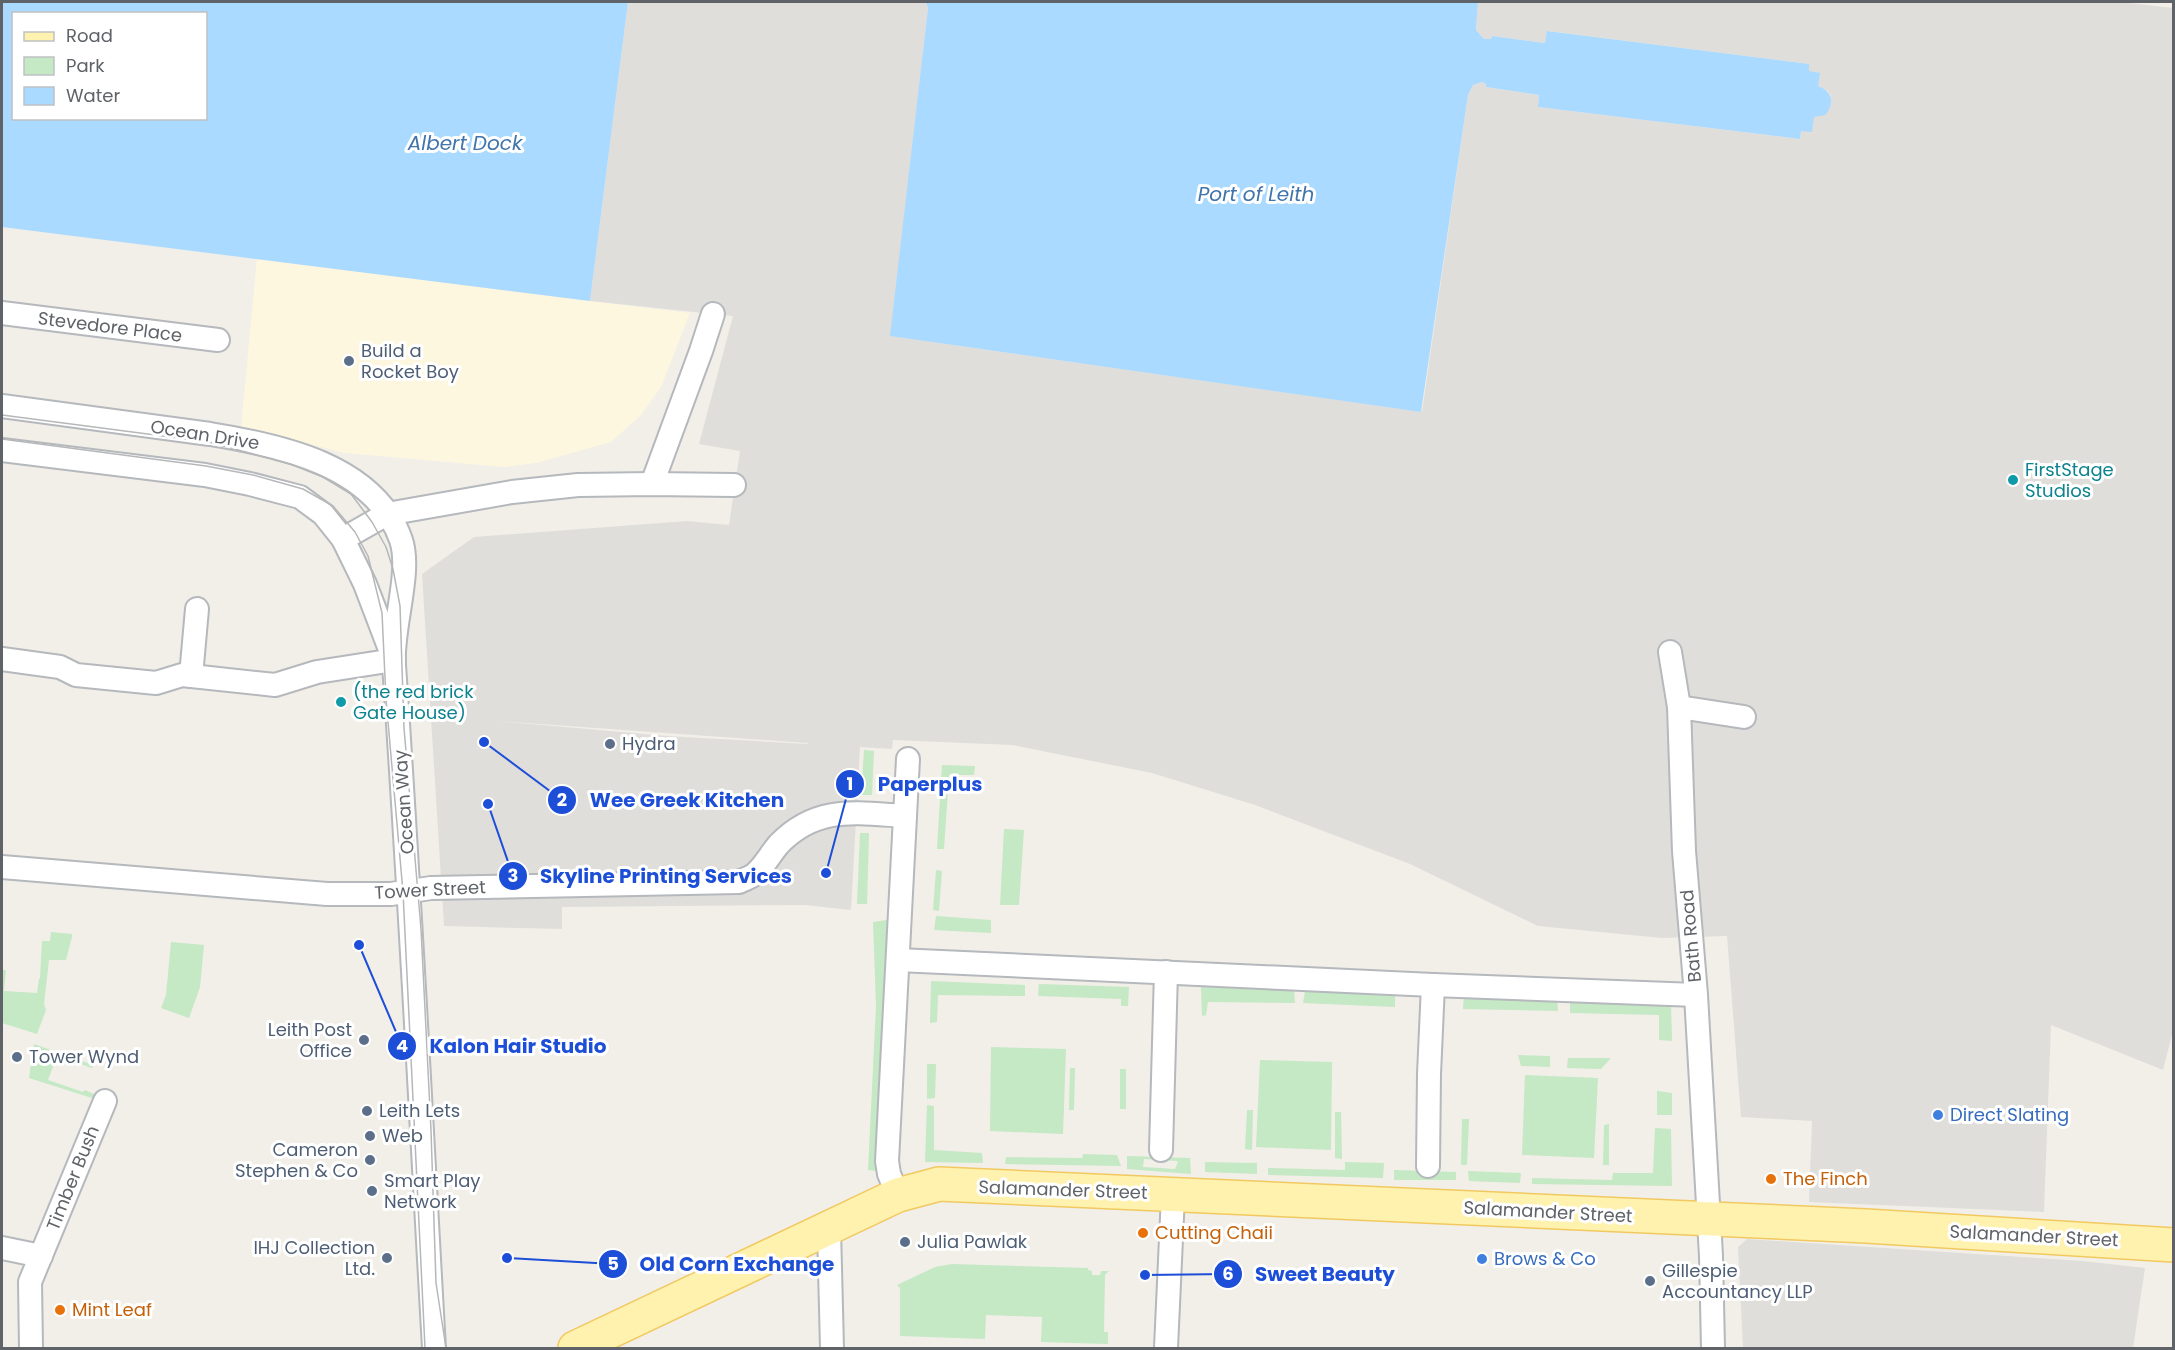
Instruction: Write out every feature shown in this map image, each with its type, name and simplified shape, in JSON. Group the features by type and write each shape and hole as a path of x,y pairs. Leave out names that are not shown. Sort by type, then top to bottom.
{"main road":[{"name":"Salamander Street","path":"911,1191 939,1184 1173,1194 1866,1226 2174,1245"},
{"path":"575,1348 911,1191"}],"street":[{"name":"Stevedore Place","path":"2,313 218,340"},
{"path":"652,484 713,314"},
{"name":"Ocean Drive","path":"2,406 240,438 295,453 334,468 362,486 387,514 401,540 404,570"},
{"path":"2,450 205,475 300,497 323,514 343,539 365,584 394,660 317,672 275,686 182,675 156,683 76,675 60,667 2,659"},
{"path":"343,539 387,514 512,492 578,485 734,485"},
{"name":"Ocean Way","path":"404,570 394,660 410,891 435,1348"},
{"path":"191,676 197,609"},
{"name":"Bath Road","path":"1670,652 1679,707 1684,851 1696,995 1713,1348"},
{"path":"1679,707 1744,717"},
{"path":"908,759 887,1161 889,1173 911,1191"},
{"name":"Tower Street","path":"2,867 327,894 391,894 432,888 740,882 756,873 796,828 817,818 857,813 905,816"},
{"path":"898,960 1696,995"},
{"path":"1161,1150 1166,972"},
{"path":"1428,1166 1433,985"},
{"name":"Timber Bush","path":"31,1348 30,1282 105,1101"},
{"path":"1166,1348 1173,1194"},
{"path":"829,1229 832,1348"},
{"path":"2,1248 41,1256"}],"shaded area":[{"path":"628,2 926,2 928,8 891,336 1422,412 1468,95 1473,85 1482,82 1486,84 1486,87 1539,95 1538,107 1800,139 1801,130 1831,96 1828,91 1818,86 1809,71 1809,64 1548,31 1546,43 1492,36 1491,39 1484,39 1476,30 1478,2 2121,2 2173,8 2173,1031 2163,1070 2051,1025 2044,1212 1809,1202 1812,1121 1741,1117 1727,936 1662,938 1538,926 1410,864 1255,805 1152,773 1012,745 893,740 892,749 860,747 851,910 805,905 562,907 562,929 444,926 422,574 474,537 687,521 729,525 740,451 699,444 733,316 590,301","holes":["496,721 807,743 667,736"]},
{"path":"257,259 690,313 661,387 641,415 611,442 536,463 504,467 345,453 241,427"},
{"path":"1747,1239 2083,1261 2145,1268 2133,1348 1743,1348 1738,1247"}],"green space":[{"path":"864,750 874,751 872,795 861,795"},
{"path":"942,765 975,766 974,775 949,775 944,849 937,849"},
{"path":"1004,829 1024,830 1019,905 1000,905"},
{"path":"860,833 869,833 867,904 857,904"},
{"path":"936,870 942,871 939,911 933,910"},
{"path":"936,916 991,920 991,933 934,930"},
{"path":"887,920 876,1171 868,1170 876,1006 873,922"},
{"path":"51,932 72,934 72,937 66,960 49,960 44,1004 46,1010 37,1034 2,1023 2,970 6,970 4,991 37,993 42,941 50,941"},
{"path":"171,942 204,945 200,987 189,1018 161,1008 166,995"},
{"path":"931,981 1025,985 1025,996 938,995 937,1022 930,1023"},
{"path":"1039,984 1129,987 1128,1006 1121,1006 1121,999 1038,996"},
{"path":"1201,987 1294,990 1295,1003 1208,1002 1206,1015 1202,1016"},
{"path":"1305,991 1395,996 1395,1007 1303,1003"},
{"path":"1464,993 1557,997 1558,1011 1463,1009"},
{"path":"1570,996 1671,1003 1672,1041 1659,1040 1659,1015 1570,1013"},
{"path":"34,1044 93,1065 92,1068 57,1056 48,1080 98,1096 95,1099 29,1078"},
{"path":"991,1047 1066,1049 1063,1134 990,1131"},
{"path":"1518,1055 1550,1056 1550,1067 1521,1066"},
{"path":"1568,1058 1611,1058 1601,1069 1567,1068"},
{"path":"1260,1060 1332,1062 1331,1150 1256,1147"},
{"path":"927,1064 936,1064 935,1098 927,1099"},
{"path":"1070,1068 1075,1068 1074,1110 1069,1110"},
{"path":"1120,1069 1126,1069 1126,1109 1120,1109"},
{"path":"1525,1075 1598,1078 1594,1158 1522,1155"},
{"path":"1657,1091 1672,1093 1672,1115 1657,1115"},
{"path":"927,1105 934,1106 934,1150 982,1153 983,1163 925,1162"},
{"path":"1247,1110 1253,1110 1252,1150 1245,1149"},
{"path":"1335,1112 1341,1112 1342,1159 1335,1158"},
{"path":"1462,1119 1469,1119 1467,1165 1461,1165"},
{"path":"1609,1124 1609,1165 1603,1165 1604,1125"},
{"path":"1655,1128 1671,1129 1672,1186 1532,1184 1532,1178 1612,1180 1613,1173 1653,1173"},
{"path":"1083,1154 1117,1155 1121,1166 1005,1164 1006,1157 1082,1158"},
{"path":"1127,1156 1190,1158 1191,1174 1127,1169","holes":["1144,1159 1177,1161 1175,1169 1143,1167"]},
{"path":"1205,1162 1257,1163 1257,1174 1205,1172"},
{"path":"1345,1162 1384,1163 1383,1178 1268,1175 1268,1168 1345,1170"},
{"path":"1394,1170 1456,1172 1456,1180 1394,1180"},
{"path":"1468,1171 1521,1173 1520,1183 1469,1181"},
{"path":"952,1264 1088,1268 1092,1271 1092,1275 1100,1275 1101,1271 1109,1271 1105,1275 1104,1332 1108,1332 1108,1344 1041,1342 1042,1317 986,1315 985,1339 900,1336 900,1288 897,1285 935,1267"}],"water":[{"name":"Albert Dock","path":"2,2 628,2 590,301 2,227"},
{"name":"Port of Leith","path":"926,2 1478,2 1476,30 1484,39 1491,39 1492,36 1545,43 1547,31 1809,64 1809,71 1820,73 1818,86 1827,91 1831,102 1825,115 1814,117 1812,132 1801,131 1800,139 1538,107 1539,95 1486,87 1486,84 1482,82 1473,85 1468,95 1421,412 890,336 928,8"}],"tram line":[{"path":"2,415 209,442 293,465 323,477 351,494 372,522 386,547 400,606 404,728 421,929 436,1283 446,1348"},
{"path":"2,439 206,466 253,475 303,489 333,506 355,532 368,556 382,613 386,699 403,892 425,1348"}],"place":[{"name":"Build a Rocket Boy","path":"349,361"},
{"name":"FirstStage Studios","path":"2013,480"},
{"name":"(the red brick Gate House)","path":"341,702"},
{"name":"Wee Greek Kitchen","path":"484,742"},
{"name":"Hydra","path":"610,744"},
{"name":"Skyline Printing Services","path":"488,804"},
{"name":"Paperplus","path":"826,873"},
{"name":"Kalon Hair Studio","path":"359,945"},
{"name":"Leith Post Office","path":"364,1040"},
{"name":"Tower Wynd","path":"17,1057"},
{"name":"Leith Lets","path":"367,1111"},
{"name":"Direct Slating","path":"1938,1115"},
{"name":"Web","path":"370,1136"},
{"name":"Cameron Stephen & Co","path":"370,1160"},
{"name":"The Finch","path":"1771,1179"},
{"name":"Smart Play Network","path":"372,1191"},
{"name":"Cutting Chaii","path":"1143,1233"},
{"name":"Julia Pawlak","path":"905,1242"},
{"name":"IHJ Collection Ltd.","path":"387,1258"},
{"name":"Old Corn Exchange","path":"507,1258"},
{"name":"Brows & Co","path":"1482,1259"},
{"name":"Sweet Beauty","path":"1145,1275"},
{"name":"Gillespie Accountancy LLP","path":"1650,1281"},
{"name":"Mint Leaf","path":"60,1310"}]}
